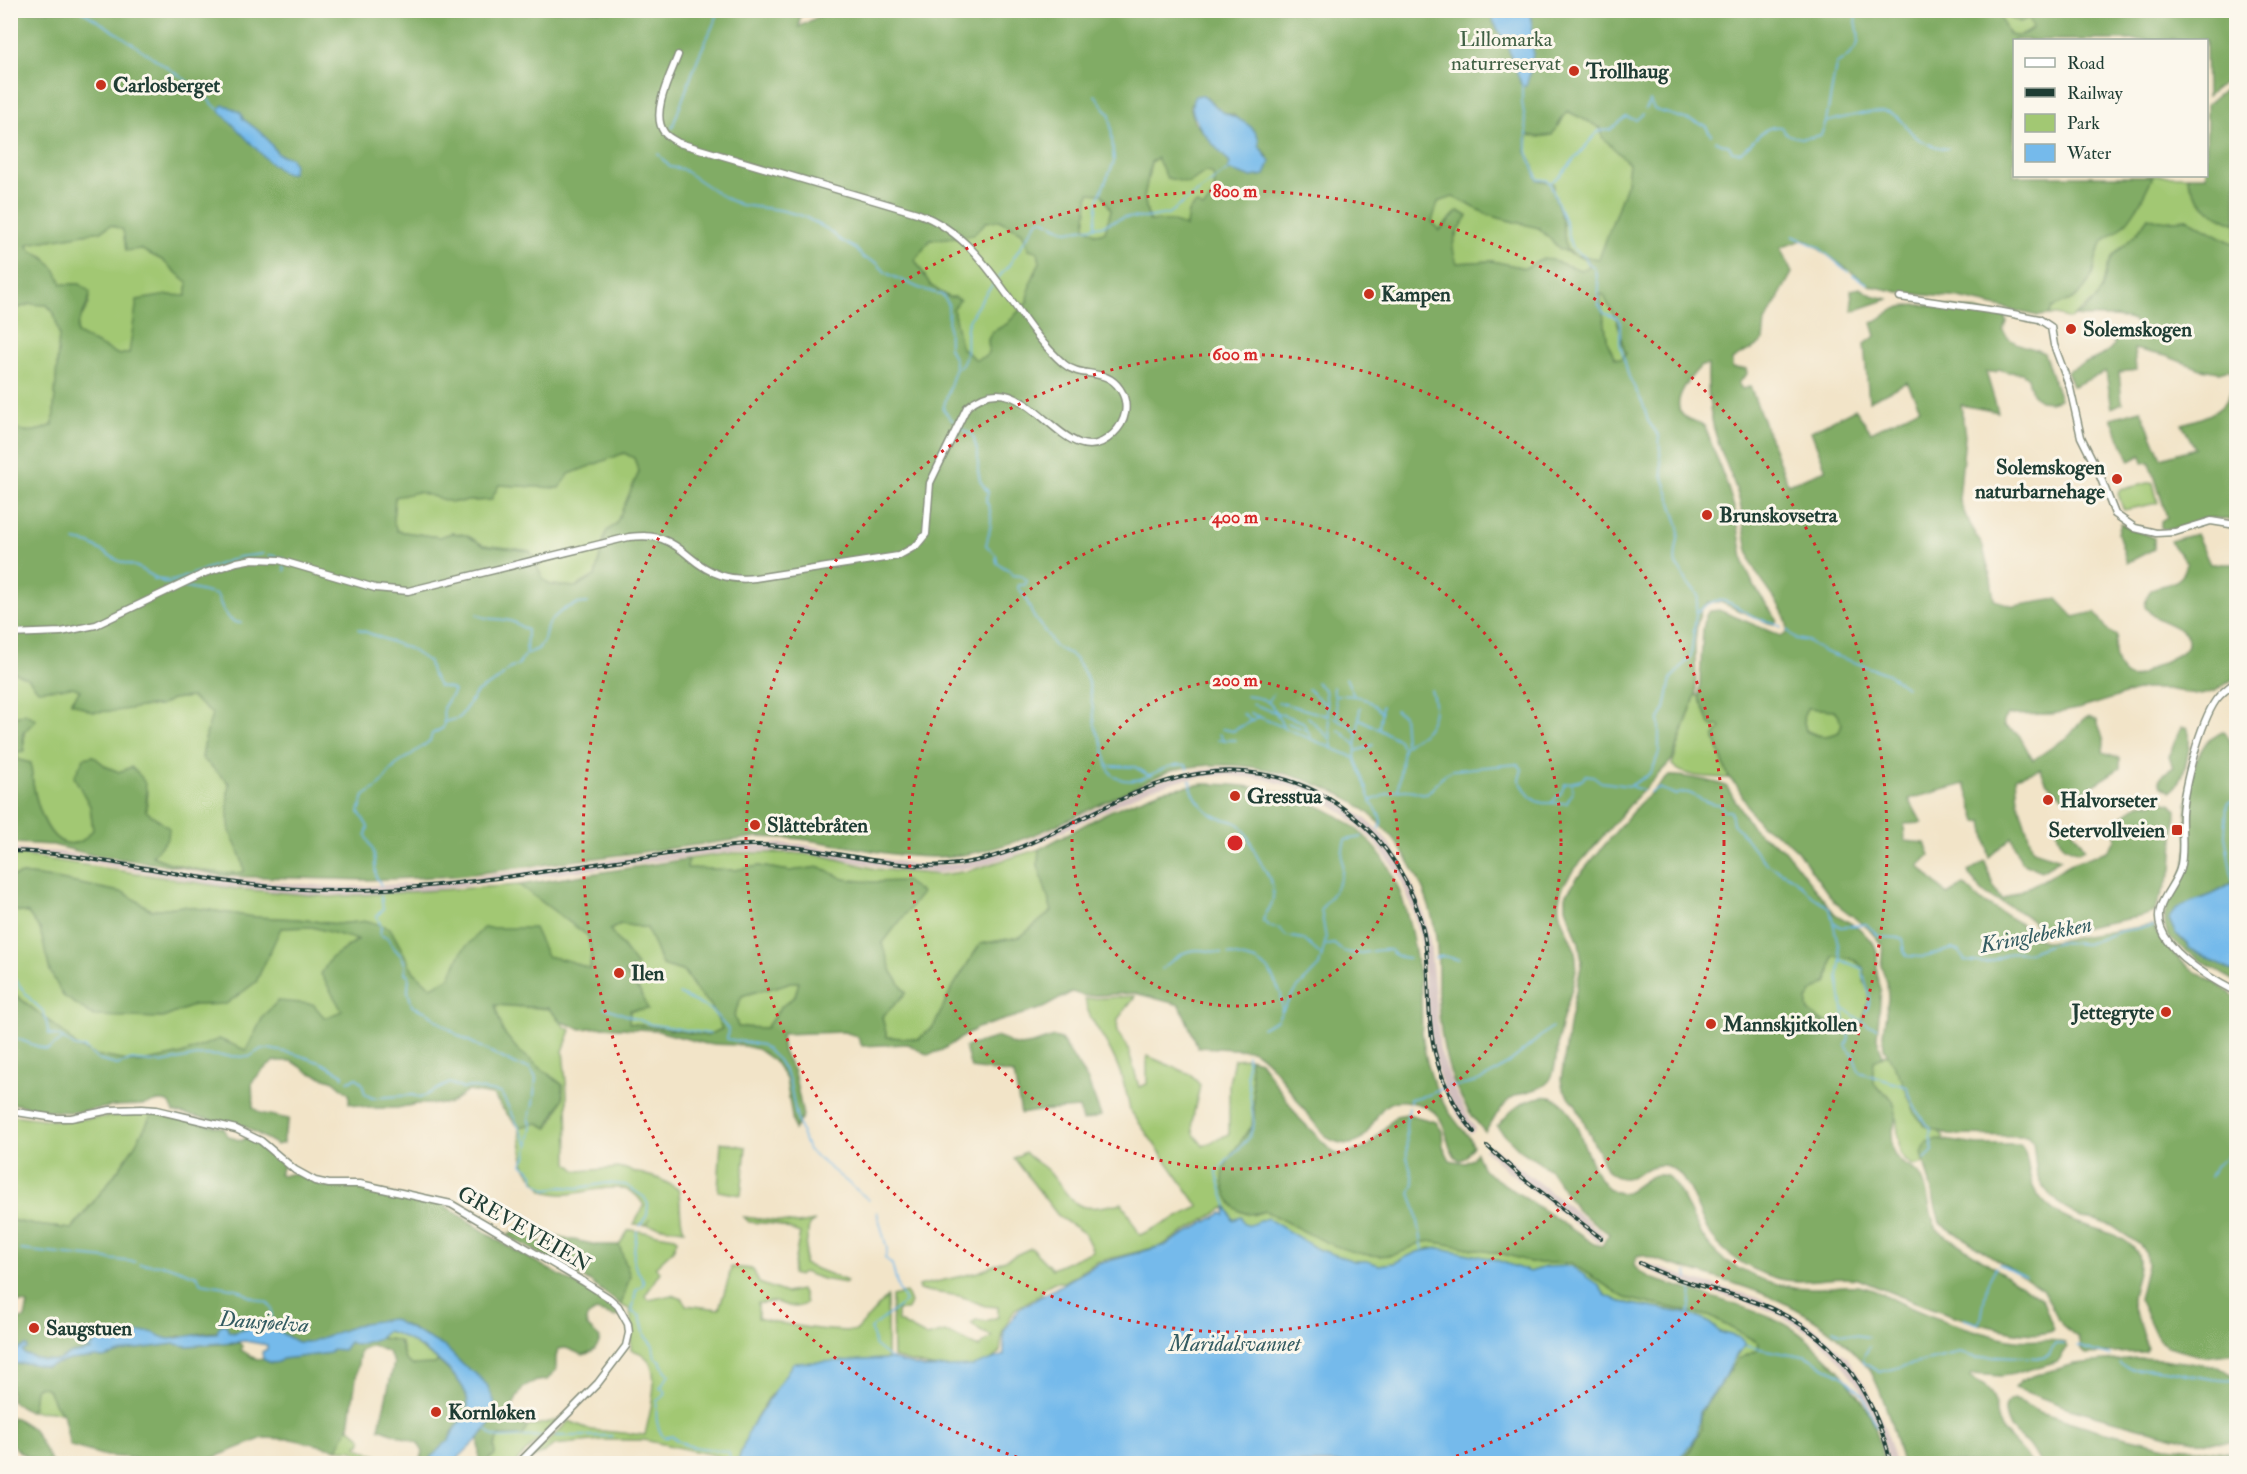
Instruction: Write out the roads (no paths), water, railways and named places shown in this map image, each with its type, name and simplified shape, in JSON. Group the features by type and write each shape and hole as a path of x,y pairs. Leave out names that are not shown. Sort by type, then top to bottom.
{"street":[{"path":"10,634 61,632 96,625 205,573 253,559 279,560 375,588 401,591 447,582 629,537 660,538 680,549 706,570 735,579 755,578 898,556 916,546 926,534 928,489 932,476 963,413 975,400 997,394 1017,398 1064,436 1076,442 1089,444 1099,442 1114,433 1126,412 1126,403 1120,388 1106,376 1071,369 1059,360 1038,336 992,273 965,242 950,229 934,219 910,210 679,143 665,134 660,121 659,108 678,55"},
{"path":"1900,297 2039,319 2051,327 2054,345 2070,388 2081,437 2115,514 2135,528 2156,533 2175,532 2211,521 2236,525"},
{"path":"2236,682 2214,702 2193,760 2183,801 2181,863 2177,876 2163,900 2159,917 2165,936 2185,958 2213,979 2236,992"},
{"name":"GREVEVEIEN","path":"10,1111 55,1118 71,1118 121,1109 156,1110 236,1130 261,1141 295,1170 315,1181 370,1186 451,1204 609,1298 618,1306 628,1324 629,1333 626,1346 598,1383 518,1464"}],"water":[{"path":"1486,11 1529,11 1534,48 1526,86 1522,86 1507,45 1492,16"},
{"path":"1201,95 1220,110 1247,124 1256,133 1259,146 1270,162 1265,175 1250,177 1228,170 1229,162 1209,140 1193,112 1192,104 1195,96"},
{"path":"223,105 241,113 243,119 263,134 278,154 291,158 294,165 292,173 284,173 268,161 221,112 219,109"},
{"path":"2236,880 2236,973 2188,948 2188,943 2176,935 2169,919 2181,906 2214,893"},
{"name":"Maridalsvannet","path":"1227,1206 1233,1220 1241,1217 1244,1223 1250,1225 1267,1218 1317,1249 1354,1261 1367,1261 1379,1265 1394,1263 1417,1252 1439,1248 1493,1259 1530,1272 1546,1267 1571,1266 1598,1285 1605,1295 1620,1302 1689,1314 1708,1322 1720,1332 1740,1338 1746,1345 1736,1355 1725,1377 1700,1411 1697,1435 1677,1463 737,1463 749,1430 793,1363 891,1359 924,1368 974,1366 1004,1355 1004,1331 1019,1309 1098,1264 1166,1245 1222,1213 1225,1215"},
{"path":"392,1319 445,1347 487,1385 494,1401 496,1415 479,1438 453,1463 426,1463 449,1441 453,1431 465,1416 468,1406 460,1383 438,1360 424,1350 387,1331 379,1338 356,1345 349,1342 343,1350 332,1349 330,1353 282,1359 275,1363 263,1359 262,1352 267,1349 267,1345 245,1341 187,1346 174,1344 130,1350 103,1358 69,1360 46,1367 28,1363 11,1364 11,1353 25,1346 27,1349 23,1351 24,1354 43,1360 57,1361 70,1354 93,1350 88,1349 87,1346 93,1346 97,1338 136,1333 152,1332 171,1339 217,1333 223,1324 227,1326 228,1331 233,1333 250,1328 272,1328 297,1342 310,1342 363,1323"}],"waterway":[{"path":"80,10 193,85 219,110"},
{"path":"672,128 698,58 720,10"},
{"path":"1716,141 1729,146 1732,151 1740,152 1763,131 1774,127 1781,127 1784,132 1799,138 1821,135 1826,122 1836,65 1852,53 1858,42 1854,10"},
{"path":"1522,86 1527,152 1538,179 1547,180 1550,183 1567,227 1571,247 1594,267 1599,287 1598,303 1604,313 1617,318 1620,322 1620,344 1629,377 1643,404 1648,421 1659,436 1662,474 1679,527 1676,565 1698,597 1691,656 1671,679 1665,709 1659,719 1659,752 1653,769 1647,776 1630,786 1601,782 1593,776 1586,775 1582,780 1565,784 1561,793 1552,802"},
{"path":"1095,95 1110,115 1114,162 1098,199 1095,226"},
{"path":"1645,109 1650,101 1654,109 1705,125 1711,135"},
{"path":"1827,122 1867,113 1889,113 1898,118 1923,141 1932,146 1948,149"},
{"path":"1550,183 1560,176 1599,131 1610,130 1626,117 1636,120 1643,114"},
{"path":"658,154 670,167 682,169 725,198 741,205 780,210 803,216 827,229 856,249 864,258 877,263 886,273 919,288 942,295 948,303 949,347 955,361 955,370 943,409 953,421"},
{"path":"998,278 1038,220 1042,219 1067,231 1101,226 1124,217 1144,218 1168,214 1228,170"},
{"path":"1793,236 1818,247 1848,272"},
{"path":"1853,275 1868,284"},
{"path":"955,370 964,361 968,323 995,283"},
{"path":"960,427 973,436 978,454 980,481 988,492 986,501 991,523 986,545 996,555 997,563 1010,571 1012,575 1022,576 1027,581 1025,585 1019,585 1018,588 1025,596 1034,618 1053,644 1070,654 1082,668 1089,685 1096,727 1110,772 1117,778 1135,780 1177,765 1186,765 1188,769"},
{"path":"75,541 90,544 119,561 137,567 165,583 175,585"},
{"path":"153,579 173,581 239,557 263,554"},
{"path":"268,555 284,558"},
{"path":"284,565 285,571"},
{"path":"183,587 217,595 228,617 241,623"},
{"path":"1698,611 1720,600 1781,627"},
{"path":"381,885 376,877 374,853 366,835 368,827 359,812 364,796 379,786 395,766 430,741 432,734 443,728 444,722 459,718 477,692 518,665 526,654 538,649 552,619 564,609 588,603"},
{"path":"477,614 484,618 513,622 527,630 526,652"},
{"path":"358,629 410,649 429,662 431,672 439,686 454,691 443,708 444,722"},
{"path":"1787,630 1796,639 1808,641 1822,651 1888,674 1906,687"},
{"path":"1346,678 1354,696"},
{"path":"1316,682 1325,690 1332,748"},
{"path":"1333,687 1338,719"},
{"path":"1308,689 1327,706"},
{"path":"1398,790 1403,748 1422,734 1430,724 1434,713 1431,690"},
{"path":"1269,701 1273,694"},
{"path":"1335,695 1360,697 1381,712"},
{"path":"1246,696 1261,699 1270,704 1283,726"},
{"path":"1278,702 1328,716"},
{"path":"1252,704 1303,722 1311,737"},
{"path":"1379,729 1382,706"},
{"path":"1360,707 1355,758 1371,800"},
{"path":"1395,710 1403,715 1405,743"},
{"path":"1250,713 1355,758"},
{"path":"1243,714 1252,720"},
{"path":"1222,729 1233,731 1258,717"},
{"path":"1308,717 1329,738"},
{"path":"1333,717 1351,726 1357,733"},
{"path":"1360,719 1399,740 1402,747"},
{"path":"1287,723 1306,730"},
{"path":"1339,730 1356,745"},
{"path":"1219,734 1224,740"},
{"path":"1218,740 1236,740"},
{"path":"1357,751 1373,745"},
{"path":"1379,829 1382,824 1378,812 1371,803 1372,800 1403,790 1427,794 1445,774 1453,770 1518,764 1522,769 1519,780 1529,795 1543,803 1567,803 1573,790 1572,784"},
{"path":"1110,766 1135,767 1150,776"},
{"path":"1190,780 1195,796 1206,810 1218,818 1238,824 1247,835 1273,890 1272,904 1263,921 1271,927 1280,929 1286,936 1303,939 1322,956"},
{"name":"Kringlebekken","path":"1632,787 1643,790"},
{"path":"1650,792 1659,788 1676,795 1684,792 1707,802 1721,805 1724,811 1731,811 1733,824 1764,861 1794,879 1830,909 1841,957 1838,977 1849,1037 1846,1046 1853,1055 1859,1072 1907,1087 1916,1109 1931,1128 1933,1151 1925,1159"},
{"path":"2233,882 2225,836 2227,803 2236,799"},
{"path":"1262,1028 1277,1020 1294,992 1319,966 1326,939 1321,909 1334,892 1341,877 1345,840 1362,837"},
{"path":"381,895 383,909 377,916 381,927 380,935 388,938 404,961 405,973 409,975 408,991 412,1006 429,1013 459,1036 516,1065 530,1068 536,1078 529,1118 532,1127 526,1157 522,1164 533,1173 534,1181 546,1189 578,1188 607,1183 626,1185 644,1197 648,1204 647,1215 640,1226"},
{"name":"Kringlebekken","path":"1834,923 1841,927 1866,924 1880,937 1902,938 1904,952 1907,956 1924,957 1952,949 1960,952 1965,961 1985,963 2014,952 2027,953 2058,942 2087,944 2121,931 2153,926"},
{"path":"1326,945 1334,944 1340,949 1354,953 1390,950 1396,955 1409,958"},
{"path":"1162,969 1189,951 1203,950 1222,953"},
{"path":"1228,954 1256,961 1269,970 1281,994 1282,1012"},
{"path":"1435,958 1442,956 1459,959"},
{"path":"1841,960 1863,969 1870,995 1865,1013"},
{"path":"10,973 31,1000 44,1012 49,1034 61,1037 75,1047 85,1048 98,1060 117,1065 132,1060 161,1063 202,1055 249,1057 261,1049 269,1049 295,1054 322,1063 343,1077"},
{"path":"679,994 711,1010 728,1029 727,1039 762,1045 778,1060 789,1079 797,1120 808,1150 869,1200"},
{"path":"604,1007 650,1024 710,1034"},
{"path":"1844,1009 1868,1025 1877,1028"},
{"path":"1449,1086 1463,1085 1491,1074 1552,1027"},
{"path":"10,1036 47,1050 63,1039"},
{"path":"1227,1206 1216,1172 1249,1138 1254,1124 1247,1075 1247,1055"},
{"path":"348,1081 357,1078 362,1083 365,1094 372,1098 413,1095 420,1098 450,1083 463,1089 469,1087 501,1093 527,1143"},
{"path":"1410,1103 1410,1099 1444,1088"},
{"path":"1409,1108 1406,1123 1407,1157 1414,1183 1410,1193 1416,1210 1423,1250"},
{"path":"2210,1177 2215,1166 2236,1150"},
{"path":"877,1212 887,1249 885,1258 892,1264 898,1288 905,1302 870,1329 874,1345 891,1359"},
{"path":"637,1231 634,1262 644,1284 636,1290 632,1312 640,1316 645,1336 653,1346 655,1358 661,1361 669,1375 660,1388 664,1390 665,1395 657,1401 656,1416 659,1429 664,1438 672,1436 691,1446 729,1452 730,1459 736,1464"},
{"path":"21,1250 135,1262"},
{"name":"Dausjøelva","path":"139,1264 166,1265 197,1276 201,1283 237,1289 268,1303 272,1309 271,1328"},
{"path":"1999,1264 2026,1277"},
{"path":"1964,1319 1979,1324 1987,1284 1996,1267"},
{"path":"1687,1272 1688,1279"},
{"path":"1689,1314 1692,1291 1690,1289"},
{"path":"1833,1329 1840,1333 1868,1337"},
{"path":"1869,1347 1863,1359 1864,1363 1879,1372 1960,1353 1978,1358 1997,1356 2042,1358 2049,1355 2055,1344 2065,1344"},
{"path":"1746,1346 1791,1355 1804,1355 1845,1378 1863,1395 1877,1427"},
{"path":"2077,1346 2110,1356"},
{"path":"2119,1363 2130,1368 2172,1371 2215,1380 2236,1380"},
{"path":"486,1429 493,1436 500,1438 541,1436"},
{"path":"555,1436 612,1436"}],"railway":[{"path":"10,851 84,858 247,884 337,890 451,884 695,850 751,845 803,848 906,865 932,866 958,864 997,855 1034,841 1142,790 1179,778 1219,772 1273,776 1317,792 1347,811 1374,836 1397,865 1413,898 1424,934 1430,1020 1438,1065 1449,1093 1474,1132"},
{"path":"1487,1146 1523,1178 1601,1238"},
{"path":"1640,1263 1667,1275 1752,1301 1804,1326 1844,1363 1859,1385 1873,1409 1891,1464"}],"place":[{"name":"Trollhaug","path":"1574,71"},
{"name":"Carlosberget","path":"101,85"},
{"name":"Kampen","path":"1369,294"},
{"name":"Solemskogen","path":"2071,329"},
{"name":"Solemskogen naturbarnehage","path":"2117,479"},
{"name":"Brunskovsetra","path":"1707,515"},
{"name":"Gresstua","path":"1235,796"},
{"name":"Halvorseter","path":"2048,800"},
{"name":"Slåttebråten","path":"755,825"},
{"name":"Setervollveien","path":"2177,830"},
{"name":"Ilen","path":"619,973"},
{"name":"Jettegryte","path":"2166,1012"},
{"name":"Mannskjitkollen","path":"1711,1024"},
{"name":"Saugstuen","path":"34,1328"},
{"name":"Kornløken","path":"436,1412"}],"park label":[{"name":"Lillomarka naturreservat","path":"1506,51"}]}
